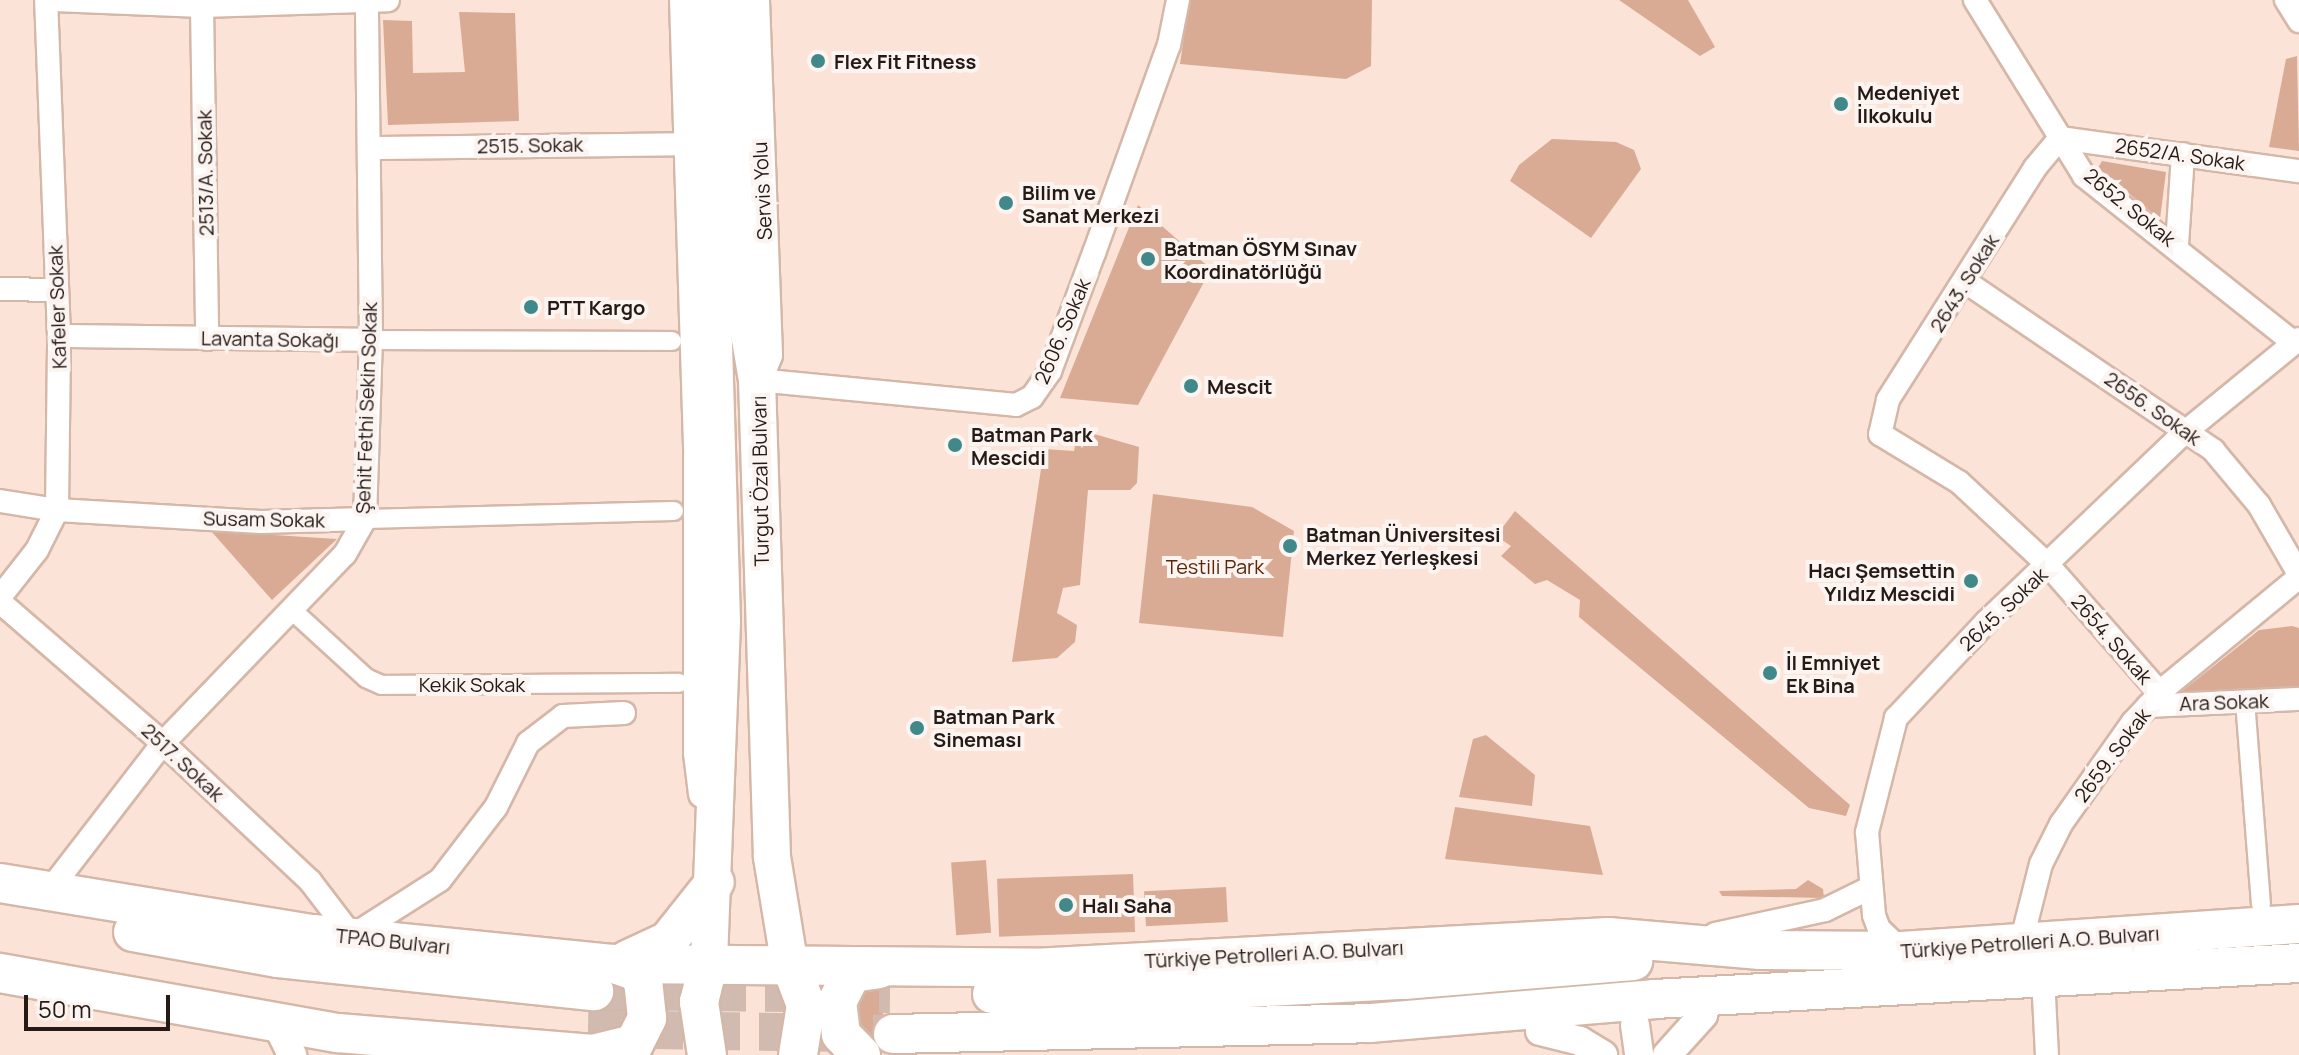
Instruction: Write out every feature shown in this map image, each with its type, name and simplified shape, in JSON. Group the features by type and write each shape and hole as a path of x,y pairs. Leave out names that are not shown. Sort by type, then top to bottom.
{"highway":[{"path":"604,978 668,941 715,882"},
{"name":"TPAO Bulvarı","path":"0,883 604,978"},
{"name":"TPAO Bulvarı","path":"0,908 278,958 604,978 709,962 789,961"},
{"name":"Türkiye Petrolleri A.O. Bulvarı","path":"892,980 1034,968 1608,937 1760,950 1902,951 2299,924"},
{"name":"Türkiye Petrolleri A.O. Bulvarı","path":"789,961 831,965 892,980 1134,994 1404,980 1760,950"},
{"path":"0,951 376,1016 595,1046"},
{"path":"789,961 806,1005 798,1055"},
{"path":"707,1055 699,1002 709,962"},
{"name":"Türkiye Petrolleri A.O. Bulvarı","path":"893,1034 1370,1023 1655,999 1812,994 2299,963"},
{"path":"0,973 284,1038 343,1045 634,1044 647,1018 643,981 635,971 604,978"},
{"path":"861,1055 841,1034 836,1018 842,986 852,973 892,980"},
{"name":"Türkiye Petrolleri A.O. Bulvarı","path":"1179,1055 1540,1031 1637,1040 1703,1015 1812,994"}],"main road":[{"name":"Turgut Özal Bulvarı","path":"704,0 722,607 715,882 709,962"},
{"name":"Turgut Özal Bulvarı","path":"736,0 744,304 757,380 776,889 789,961"},
{"path":"776,889 804,936 831,965"}],"street":[{"name":"Kafeler Sokak","path":"0,600 37,550 57,510 59,336 46,0"},
{"path":"54,0 202,6 388,0"},
{"name":"Şehit Fethi Sekin Sokak","path":"49,891 163,743 345,554 365,519 371,340 367,0"},
{"path":"684,0 690,144 698,753 703,793 717,827"},
{"name":"Servis Yolu","path":"755,0 768,355 757,380"},
{"name":"2606. Sokak","path":"757,380 1016,405 1032,397 1050,371 1151,99 1178,0"},
{"path":"2286,0 2299,21"},
{"name":"2652. Sokak","path":"1985,3 2084,176 2177,245 2296,341"},
{"name":"2513/A. Sokak","path":"202,6 207,339"},
{"name":"2652/A. Sokak","path":"2060,138 2299,171"},
{"name":"2643. Sokak","path":"1880,434 1888,400 1966,282 2035,168 2060,138"},
{"name":"2515. Sokak","path":"370,148 690,144"},
{"path":"2177,245 2183,154"},
{"name":"2656. Sokak","path":"1966,282 2185,432 2235,472 2299,576"},
{"path":"0,289 56,290"},
{"name":"Lavanta Sokağı","path":"59,336 672,341"},
{"name":"2645. Sokak","path":"1902,951 1879,929 1870,888 1868,817 1896,718 1986,622 2049,566 2185,432 2296,341"},
{"name":"2654. Sokak","path":"1880,434 1959,482 2049,566 2154,699"},
{"name":"Susam Sokak","path":"0,501 57,510 261,522 674,511"},
{"name":"2659. Sokak","path":"2021,943 2041,864 2061,824 2154,699 2299,576"},
{"name":"2517. Sokak","path":"0,600 163,743 310,881 352,936"},
{"name":"Kekik Sokak","path":"293,611 366,678 382,685 679,683"},
{"name":"Ara Sokak","path":"2154,699 2299,699"},
{"path":"2245,701 2261,904"},
{"path":"352,936 440,880 496,807 528,743 563,716 624,713"},
{"path":"1666,942 1825,910 1870,888"},
{"path":"2043,977 2047,1055"},
{"path":"1667,1055 1678,1037 1703,1015"},
{"path":"1540,1031 1580,1041 1603,1055"}],"green space":[{"path":"1189,0 1372,0 1371,66 1346,79 1180,64"},
{"path":"1619,0 1688,0 1715,47 1700,56"},
{"path":"459,12 515,13 519,121 388,125 383,20 412,21 413,73 465,72"},
{"path":"2297,56 2299,151 2269,147 2286,59"},
{"path":"1552,139 1616,142 1634,150 1641,169 1591,238 1510,181 1519,165"},
{"path":"2102,161 2166,172 2160,219 2098,168"},
{"path":"1138,205 1211,269 1138,405 1060,398"},
{"path":"1091,433 1139,447 1137,483 1130,490 1088,490 1080,585 1063,588 1057,613 1077,625 1075,642 1057,658 1012,662 1044,449 1074,451 1077,435"},
{"name":"Testili Park","path":"1153,494 1252,507 1294,531 1283,637 1139,623"},
{"path":"1515,511 1850,805 1846,816 1809,808 1579,617 1580,600 1547,580 1535,584 1501,556 1511,546 1496,536"},
{"path":"211,531 337,539 272,600"},
{"path":"2299,628 2299,690 2180,693 2259,630"},
{"path":"1486,735 1535,775 1532,806 1459,797 1473,739"},
{"path":"1455,807 1590,826 1603,875 1445,859"},
{"path":"986,860 991,933 956,935 951,862"},
{"name":"Halı Saha","path":"1133,874 1135,932 999,937 997,879"},
{"path":"1808,880 1823,889 1824,898 1722,896 1719,891 1796,889"},
{"path":"1226,887 1228,922 1146,926 1144,891"},
{"path":"604,970 618,974 635,1006 620,1033 598,1039"},
{"path":"883,974 883,1046 859,1038 852,999"}],"tunnel":[{"path":"594,991 890,994"},
{"path":"588,1029 893,1034"}],"place":[{"name":"Flex Fit Fitness","path":"818,61"},
{"name":"Medeniyet İlkokulu","path":"1841,104"},
{"name":"Bilim ve Sanat Merkezi","path":"1006,203"},
{"name":"Batman ÖSYM Sınav Koordinatörlüğü","path":"1148,259"},
{"name":"PTT Kargo","path":"531,307"},
{"name":"Mescit","path":"1191,386"},
{"name":"Batman Park Mescidi","path":"955,445"},
{"name":"Batman Üniversitesi Merkez Yerleşkesi","path":"1290,546"},
{"name":"Hacı Şemsettin Yıldız Mescidi","path":"1971,581"},
{"name":"İl Emniyet Ek Bina","path":"1770,673"},
{"name":"Batman Park Sineması","path":"917,728"},
{"name":"Halı Saha","path":"1066,905"}]}
